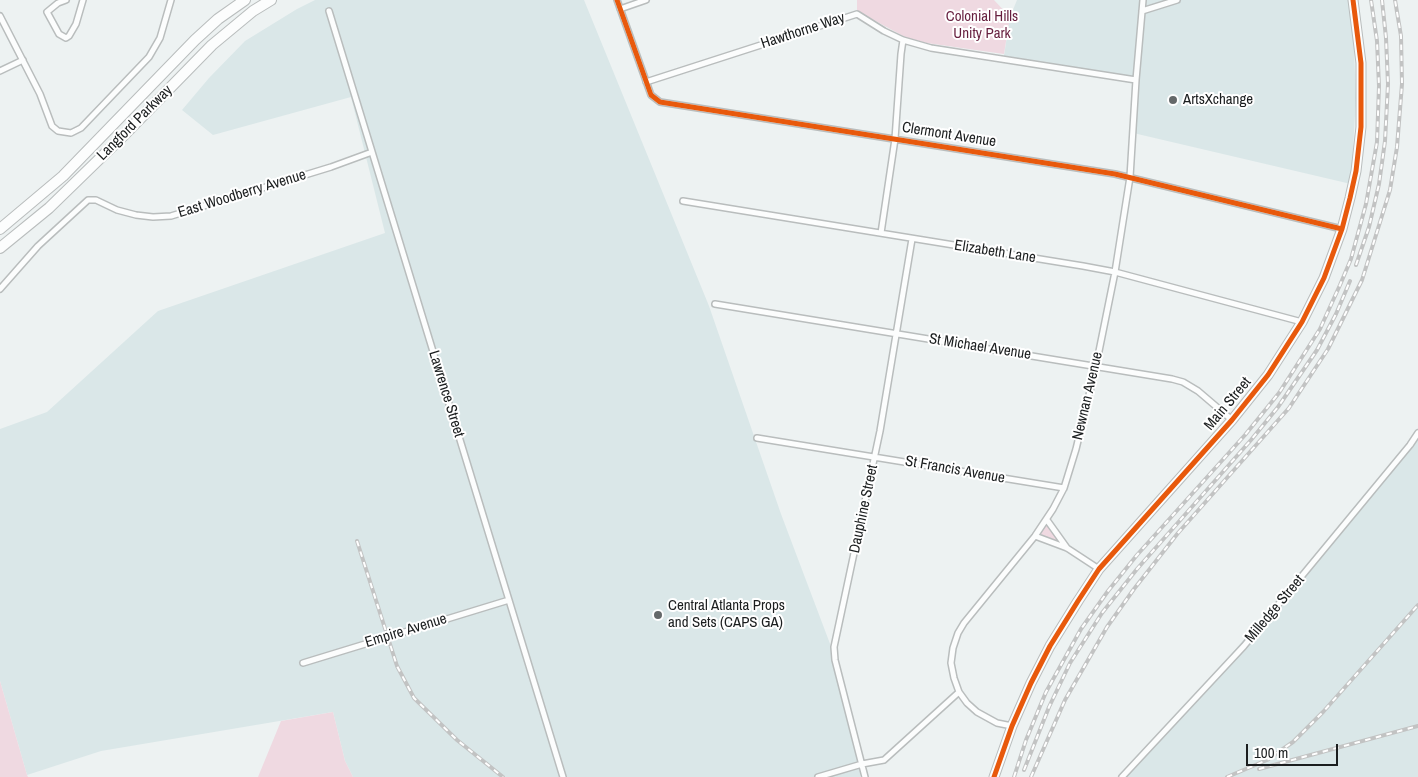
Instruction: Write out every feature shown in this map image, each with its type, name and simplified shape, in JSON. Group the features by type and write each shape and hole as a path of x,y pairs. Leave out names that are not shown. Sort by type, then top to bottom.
{"highway":[{"name":"Langford Parkway","path":"0,229 63,176 218,19 245,0"},
{"name":"Langford Parkway","path":"0,248 49,208 212,45 271,0"},
{"path":"0,256 19,241 49,208"}],"main road":[{"name":"Main Street","path":"994,777 1012,726 1050,646 1100,568 1232,420 1268,375 1302,322 1324,278 1342,229 1356,171 1361,127 1362,63 1353,0"}],"street":[{"path":"66,0 58,3 47,12 59,34 66,38 76,24 83,0"},
{"path":"0,16 40,94 52,126 64,133 77,131 149,57 160,38 171,0"},
{"name":"Clermont Avenue","path":"617,0 651,95 660,102 1130,177 1342,229"},
{"path":"620,8 646,0"},
{"name":"Newnan Avenue","path":"1012,726 997,723 977,712 967,703 959,692 954,678 953,648 958,633 1047,520 1064,488 1076,450 1096,366 1115,272 1130,177 1143,0"},
{"path":"1142,10 1177,0"},
{"name":"Lawrence Street","path":"329,11 563,777"},
{"name":"Hawthorne Way","path":"646,82 857,14 884,31 903,40 930,48 1136,80"},
{"path":"880,233 895,138 900,54 903,40"},
{"path":"0,71 22,60"},
{"name":"East Woodberry Avenue","path":"0,289 38,246 88,200 96,200 117,210 136,215 153,217 171,216 331,167 372,152"},
{"name":"Elizabeth Lane","path":"683,201 1115,272 1302,322"},
{"name":"Dauphine Street","path":"865,777 834,647 875,456 912,238"},
{"name":"St Michael Avenue","path":"716,304 1183,382 1198,391 1232,420"},
{"name":"Milledge Street","path":"1122,777 1244,646 1418,433"},
{"name":"St Francis Avenue","path":"757,438 1064,488"},
{"path":"1047,520 1067,548"},
{"path":"1035,536 1067,548 1100,568"},
{"name":"Empire Avenue","path":"303,663 509,600"},
{"path":"818,777 862,764 884,760 959,692"}],"shaded area":[{"path":"315,0 584,0 709,306 781,514 835,657 861,765 860,777 353,777 345,761 333,712 101,751 27,775 0,681 0,429 47,412 158,311 385,233 351,97 213,135 182,110 209,78 245,41"},
{"path":"1017,0 1352,0 1356,98 1351,184 1129,132 1140,77 1003,62 1010,17"},
{"path":"1418,432 1418,777 1125,777 1403,453"}],"green space":[{"name":"Colonial Hills Unity Park","path":"857,0 994,0 1010,17 1004,54 927,43 907,38 857,11"},
{"path":"1046,521 1065,545 1037,534"},
{"path":"0,681 27,775 28,777 0,777"},
{"path":"333,712 345,761 353,777 258,777 281,721"}],"railway":[{"path":"1014,777 1026,740 1046,692 1081,629 1137,555 1245,435 1279,393 1320,329 1351,259 1366,204 1377,142 1379,86 1377,41 1371,0"},
{"path":"1356,265 1369,227 1379,184 1385,141 1388,84 1382,0"},
{"path":"1031,777 1065,700 1107,627 1178,533 1289,408 1328,349 1362,280 1390,190 1397,147 1402,84 1401,36 1395,0"},
{"path":"1024,770 1049,707 1070,663 1102,613 1137,569 1278,407 1317,350 1336,314 1350,281"},
{"path":"357,541 397,666 414,698 457,740 503,777"},
{"path":"1227,777 1267,760 1293,742 1323,712 1418,605"},
{"path":"1259,769 1418,726"}],"cycle path":[{"path":"617,0 651,95 660,102 1115,174 1342,229"},
{"path":"994,777 1012,726 1031,683 1050,646 1099,569 1232,420 1268,375 1302,322 1324,278 1342,229 1350,198 1356,171 1361,127 1361,63 1353,0"}],"place":[{"name":"ArtsXchange","path":"1173,100"},
{"name":"Central Atlanta Props and Sets (CAPS GA)","path":"658,615"}]}
